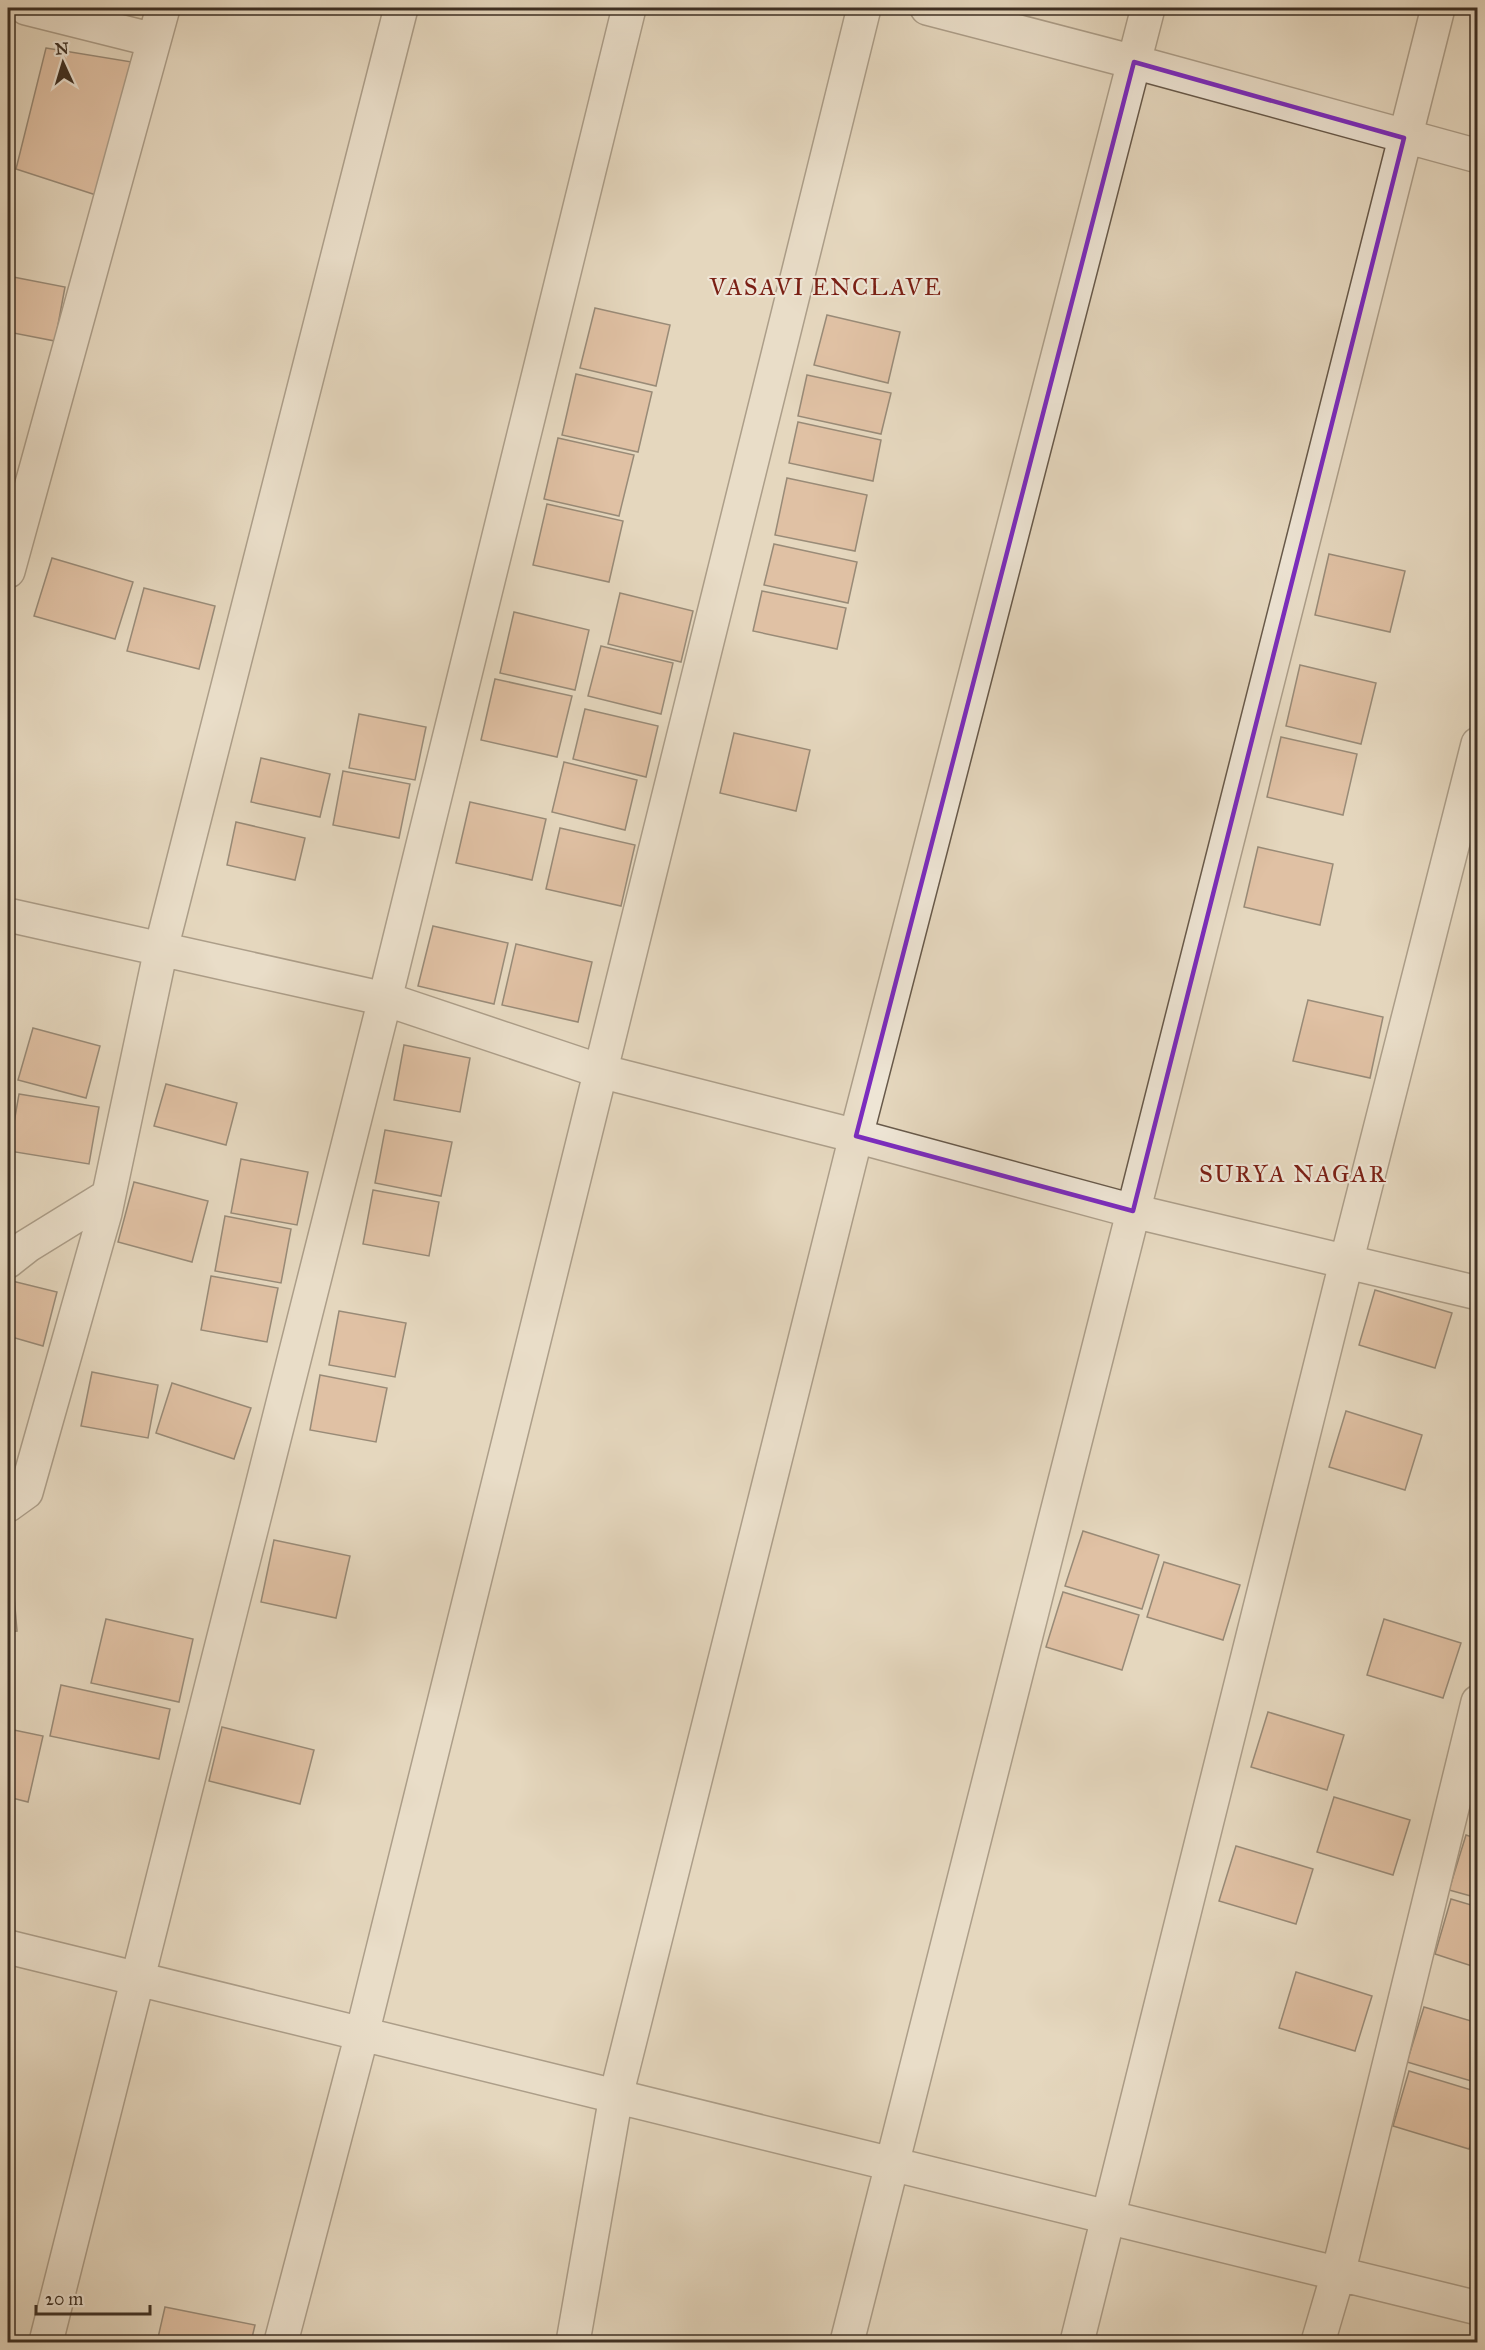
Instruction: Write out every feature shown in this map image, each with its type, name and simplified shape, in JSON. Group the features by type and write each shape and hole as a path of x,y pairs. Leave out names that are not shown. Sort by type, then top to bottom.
{"street":[{"path":"26,8 154,40"},
{"path":"8,571 163,8"},
{"path":"8,1505 26,1492 108,1196 161,949 401,8"},
{"path":"47,2338 385,999 629,8"},
{"path":"281,2343 362,2034 864,8"},
{"path":"927,8 1134,62 1404,138 1478,156"},
{"path":"573,2343 616,2096 856,1136 1148,8"},
{"path":"847,2343 1438,8"},
{"path":"1077,2343 1478,744"},
{"path":"8,915 385,999 600,1071 856,1136 1133,1211 1478,1293"},
{"path":"8,1261 27,1246 108,1196"},
{"path":"1318,2343 1338,2274 1478,1702"},
{"path":"8,1947 1478,2308"}],"highlighted area":[{"path":"1134,62 1404,138 1133,1211 856,1136"}],"building":[{"path":"46,48 132,62 99,196 16,169"},
{"path":"8,276 65,287 55,341 8,332"},
{"path":"595,308 670,325 656,386 580,368"},
{"path":"827,315 900,332 888,383 814,365"},
{"path":"576,374 652,392 638,452 562,435"},
{"path":"807,375 891,393 881,434 798,416"},
{"path":"798,422 881,440 873,481 789,463"},
{"path":"558,438 634,455 619,516 544,499"},
{"path":"787,478 867,495 855,551 775,535"},
{"path":"547,504 623,521 609,582 533,565"},
{"path":"774,544 857,562 848,603 764,585"},
{"path":"1329,554 1405,571 1390,632 1315,615"},
{"path":"52,558 133,582 115,639 34,616"},
{"path":"144,588 215,606 199,669 127,651"},
{"path":"762,591 846,608 837,649 753,631"},
{"path":"620,593 693,611 681,662 608,644"},
{"path":"514,612 589,630 575,690 500,673"},
{"path":"601,646 673,663 661,714 588,696"},
{"path":"1300,665 1376,683 1361,744 1286,726"},
{"path":"495,679 572,696 557,757 481,740"},
{"path":"585,709 658,726 646,777 573,759"},
{"path":"359,714 426,727 415,780 349,768"},
{"path":"734,733 810,750 796,811 720,793"},
{"path":"1281,737 1357,754 1343,815 1267,797"},
{"path":"261,758 330,774 320,817 251,802"},
{"path":"564,762 637,780 625,830 552,812"},
{"path":"343,771 410,784 399,838 333,825"},
{"path":"470,802 546,819 532,880 456,863"},
{"path":"236,822 305,838 295,880 227,865"},
{"path":"560,828 635,845 621,906 546,889"},
{"path":"1258,847 1333,864 1320,925 1244,907"},
{"path":"433,926 508,943 494,1004 418,986"},
{"path":"516,944 592,962 578,1022 502,1005"},
{"path":"1308,1000 1383,1017 1370,1078 1293,1061"},
{"path":"33,1028 100,1046 86,1098 18,1080"},
{"path":"404,1045 470,1058 460,1112 394,1100"},
{"path":"166,1084 237,1103 226,1145 154,1126"},
{"path":"19,1094 99,1107 89,1164 9,1151"},
{"path":"385,1130 452,1142 441,1196 375,1183"},
{"path":"241,1159 308,1172 297,1225 231,1213"},
{"path":"134,1182 208,1201 192,1262 118,1242"},
{"path":"373,1190 439,1202 429,1256 363,1244"},
{"path":"225,1216 291,1229 281,1283 215,1271"},
{"path":"211,1276 278,1288 267,1342 201,1330"},
{"path":"8,1280 57,1292 43,1346 8,1336"},
{"path":"1375,1290 1452,1313 1435,1368 1359,1345"},
{"path":"339,1311 406,1323 395,1377 329,1365"},
{"path":"92,1372 158,1385 148,1438 81,1426"},
{"path":"320,1375 387,1388 376,1442 310,1430"},
{"path":"172,1383 251,1408 234,1459 156,1433"},
{"path":"1346,1411 1422,1435 1405,1490 1329,1467"},
{"path":"1083,1531 1159,1555 1142,1609 1065,1586"},
{"path":"274,1540 350,1556 336,1618 261,1602"},
{"path":"1164,1562 1240,1585 1223,1640 1147,1617"},
{"path":"1063,1592 1139,1615 1122,1670 1046,1647"},
{"path":"14,1595 17,1631 8,1632 8,1596"},
{"path":"106,1619 193,1639 179,1702 91,1683"},
{"path":"1384,1619 1461,1643 1443,1698 1367,1675"},
{"path":"61,1685 170,1709 159,1759 50,1736"},
{"path":"1268,1712 1344,1735 1327,1790 1251,1767"},
{"path":"222,1727 314,1750 300,1804 209,1781"},
{"path":"9,1729 43,1736 28,1802 8,1797"},
{"path":"1334,1797 1410,1820 1393,1875 1317,1852"},
{"path":"1466,1835 1478,1839 1478,1898 1449,1890"},
{"path":"1236,1846 1313,1869 1296,1924 1219,1901"},
{"path":"1451,1899 1478,1907 1478,1968 1435,1954"},
{"path":"1296,1972 1372,1996 1355,2051 1279,2028"},
{"path":"1424,2007 1478,2023 1478,2083 1407,2062"},
{"path":"1409,2071 1478,2092 1478,2121 1469,2149 1393,2126"},
{"path":"165,2307 255,2325 251,2342 157,2342"}],"district":[{"name":"VASAVI ENCLAVE","path":"826,287"},
{"name":"SURYA NAGAR","path":"1293,1174"}]}
